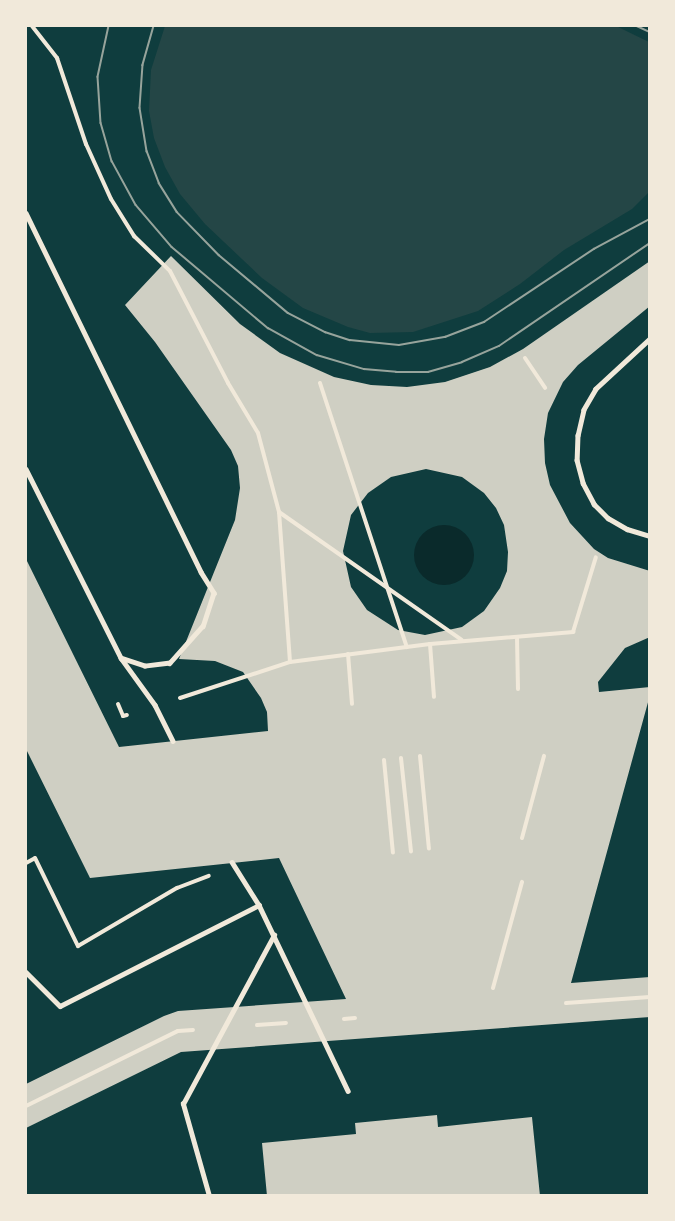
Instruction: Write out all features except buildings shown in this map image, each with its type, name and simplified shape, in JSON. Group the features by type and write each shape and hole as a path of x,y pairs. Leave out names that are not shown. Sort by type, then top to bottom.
{"lane":[{"path":"26,213 201,572 214,593 203,626 170,663 145,666 121,658"},
{"path":"650,339 596,389 582,418 578,435 577,460 583,483 594,504 608,518 627,529 650,537"},
{"path":"26,469 121,658 155,705 173,741"},
{"path":"233,864 259,905 348,1091"},
{"path":"26,972 60,1006 259,905"},
{"path":"209,1196 183,1104 274,935"}],"path":[{"path":"32,26 57,58 86,144 111,199 134,236 170,271 228,383 258,433 279,512 290,662 430,644 573,632 596,557"},
{"path":"525,358 545,388"},
{"path":"320,383 407,647"},
{"path":"279,512 462,641"},
{"path":"517,637 518,689"},
{"path":"430,644 434,697"},
{"path":"348,654 352,704"},
{"path":"420,756 429,849"},
{"path":"522,838 544,756"},
{"path":"401,758 411,851"},
{"path":"384,760 393,854"},
{"path":"26,863 35,858 78,946 177,888 233,864"},
{"path":"494,988 522,882"},
{"path":"566,1003 650,997"}],"shaded area":[{"path":"165,26 616,26 649,42 649,192 632,209 564,250 520,284 478,311 413,332 370,333 348,327 303,308 262,278 205,224 180,194 165,167 154,138 149,111 151,70"},
{"path":"444,525 465,534 474,555 465,576 444,585 423,576 414,555 423,534"}],"tram line":[{"path":"109,26 98,77 101,123 112,161 136,205 172,247 268,328 317,355 364,369 396,372 428,372 462,362 499,346 650,243"},
{"path":"154,26 143,65 140,108 147,151 159,183 177,212 219,255 288,313 325,332 350,340 399,345 445,337 484,322 594,249 650,219"},
{"path":"637,26 650,32"}]}
